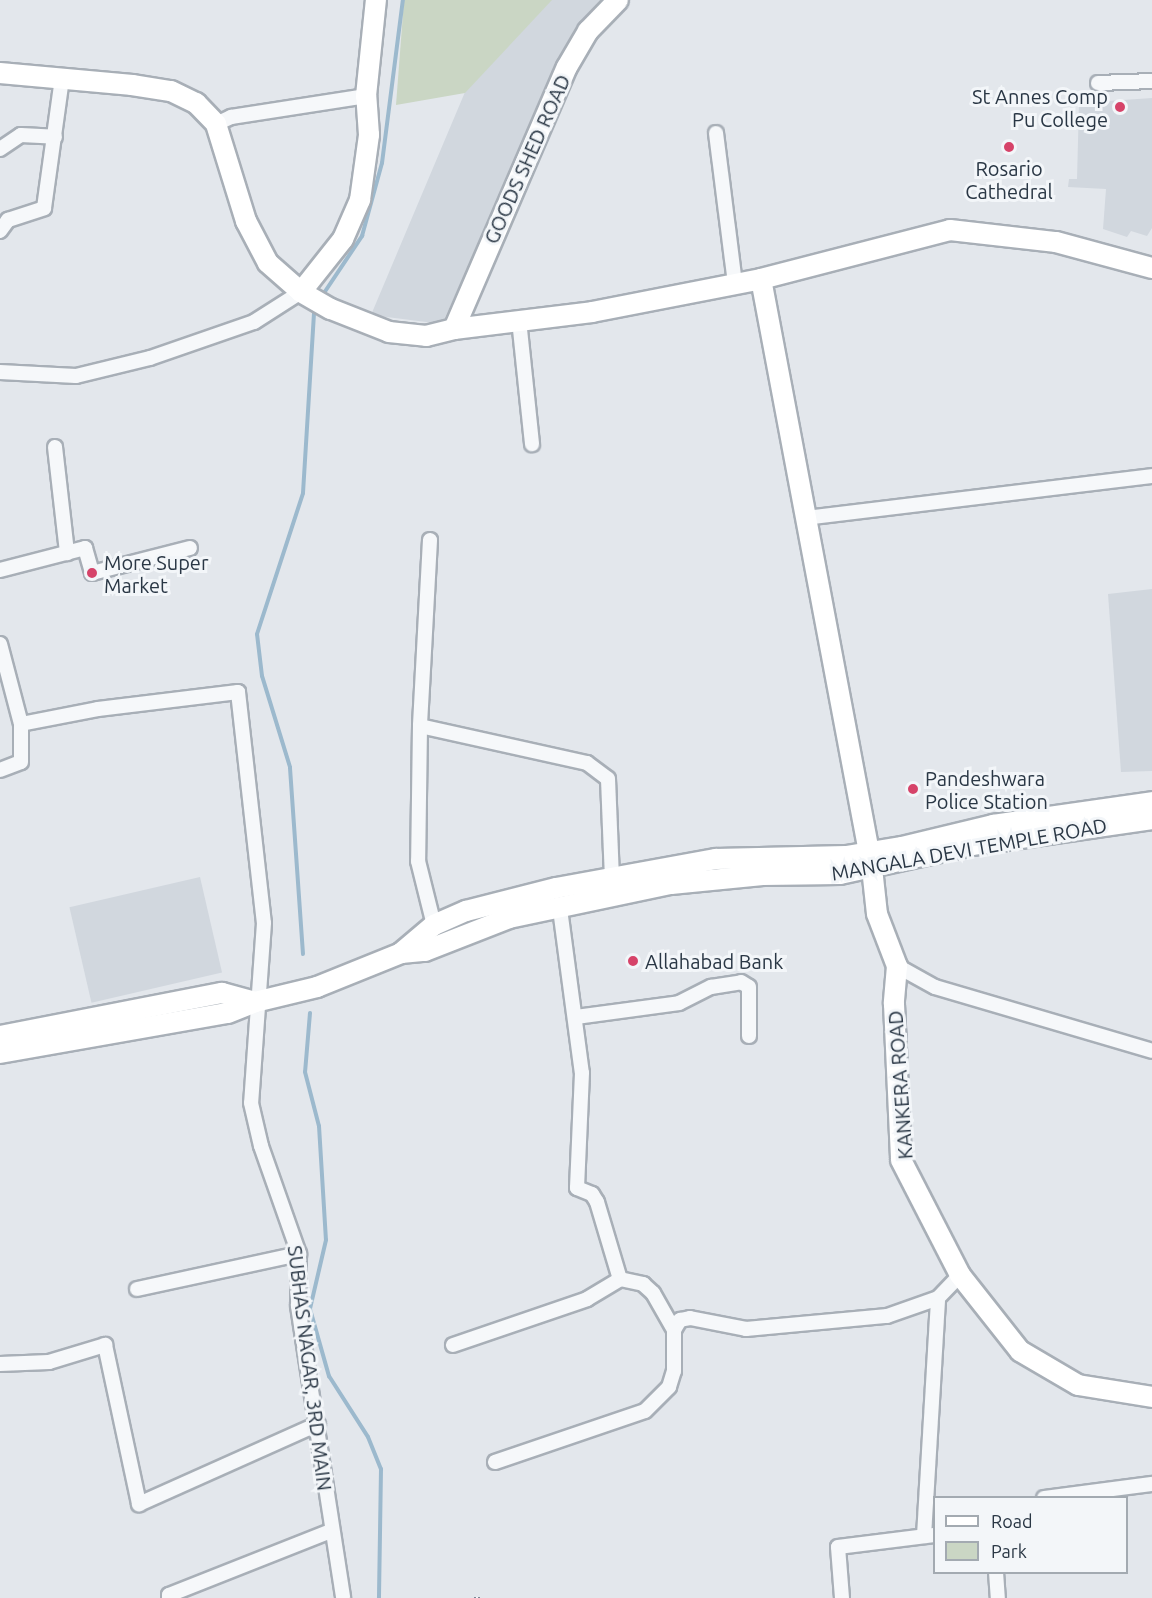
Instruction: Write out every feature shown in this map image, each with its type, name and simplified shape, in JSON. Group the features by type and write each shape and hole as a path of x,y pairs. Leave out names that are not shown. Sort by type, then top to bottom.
{"main road":[{"path":"301,292 343,239 360,200 369,135 366,96 376,0"},
{"name":"GOODS SHED ROAD","path":"454,329 567,67 588,31 618,0"},
{"path":"0,73 171,91 196,103 216,124 246,221 268,263 301,292 331,309 383,331 426,336 454,329 592,312 761,279 950,230 1056,242 1152,268"},
{"path":"761,279 869,860 877,914 897,966"},
{"name":"MANGALA DEVI TEMPLE ROAD","path":"954,842 1028,819 1152,802"},
{"name":"MANGALA DEVI TEMPLE ROAD","path":"0,1053 228,1013 255,1002 317,987 401,953 425,951 481,926 710,878 840,874 869,860 954,842 1152,819"},
{"name":"MANGALA DEVI TEMPLE ROAD","path":"401,953 434,925 466,911 556,888 716,859 846,856 869,860"},
{"path":"556,888 560,909"},
{"name":"KANKERA ROAD","path":"897,966 894,1004 901,1160 960,1275 1020,1351 1078,1385 1152,1397"},
{"name":"MANGALA DEVI TEMPLE ROAD","path":"0,1036 222,993 255,1002"}],"street":[{"path":"0,231 8,220 44,208 62,79"},
{"path":"1098,83 1152,81"},
{"path":"216,124 231,117 366,96"},
{"path":"716,133 735,283"},
{"path":"0,149 21,135 55,137"},
{"path":"0,372 75,376 150,358 254,322 301,292"},
{"path":"519,320 532,444"},
{"path":"55,447 67,553"},
{"path":"805,518 1152,476"},
{"path":"430,540 420,726 418,861 434,925"},
{"path":"0,570 85,548 92,573 190,548"},
{"path":"0,644 21,724 21,762 0,770"},
{"name":"SUBHAS NAGAR, 3RD MAIN","path":"21,724 98,709 238,692 264,923 255,1002 251,1103 261,1146 299,1254 298,1306 343,1598"},
{"path":"420,726 587,763 608,779 612,877"},
{"path":"560,909 567,980 576,1017 582,1073 576,1184 597,1202 620,1279"},
{"path":"897,966 935,987 1152,1051"},
{"path":"576,1017 679,1004 711,987 741,982 749,987 749,1036"},
{"path":"137,1289 299,1254"},
{"path":"674,1330 680,1320 690,1318 746,1329 887,1316 938,1298 960,1275"},
{"path":"453,1345 587,1299 620,1279 643,1284 653,1293 674,1330 674,1371 669,1387 645,1412 495,1462"},
{"path":"842,1598 838,1547 929,1536 938,1298"},
{"path":"0,1364 48,1362 105,1345 139,1504 318,1424"},
{"path":"1052,1496 1152,1484"},
{"path":"169,1598 169,1595 331,1531"},
{"path":"996,1574 999,1598"}],"shaded area":[{"path":"516,0 607,0 569,46 442,324 371,315 492,28"},
{"path":"1152,98 1152,228 1147,236 1131,231 1127,237 1103,229 1106,189 1068,187 1069,179 1077,179 1079,103"},
{"path":"1152,589 1152,771 1121,772 1108,594"},
{"path":"200,877 222,972 91,1003 69,907"}],"green space":[{"path":"404,0 552,0 465,93 396,105"}],"waterway":[{"path":"324,293 362,236 382,163 403,0"},
{"path":"303,954 290,767 262,676 257,634 303,493 314,313"},
{"path":"310,1013 305,1072 319,1126 326,1240 310,1309 329,1376 368,1437 381,1469 379,1598"}],"place":[{"name":"St Annes Comp Pu College","path":"1120,107"},
{"name":"Rosario Cathedral","path":"1009,147"},
{"name":"More Super Market","path":"92,573"},
{"name":"Pandeshwara Police Station","path":"913,789"},
{"name":"Allahabad Bank","path":"633,961"}]}
